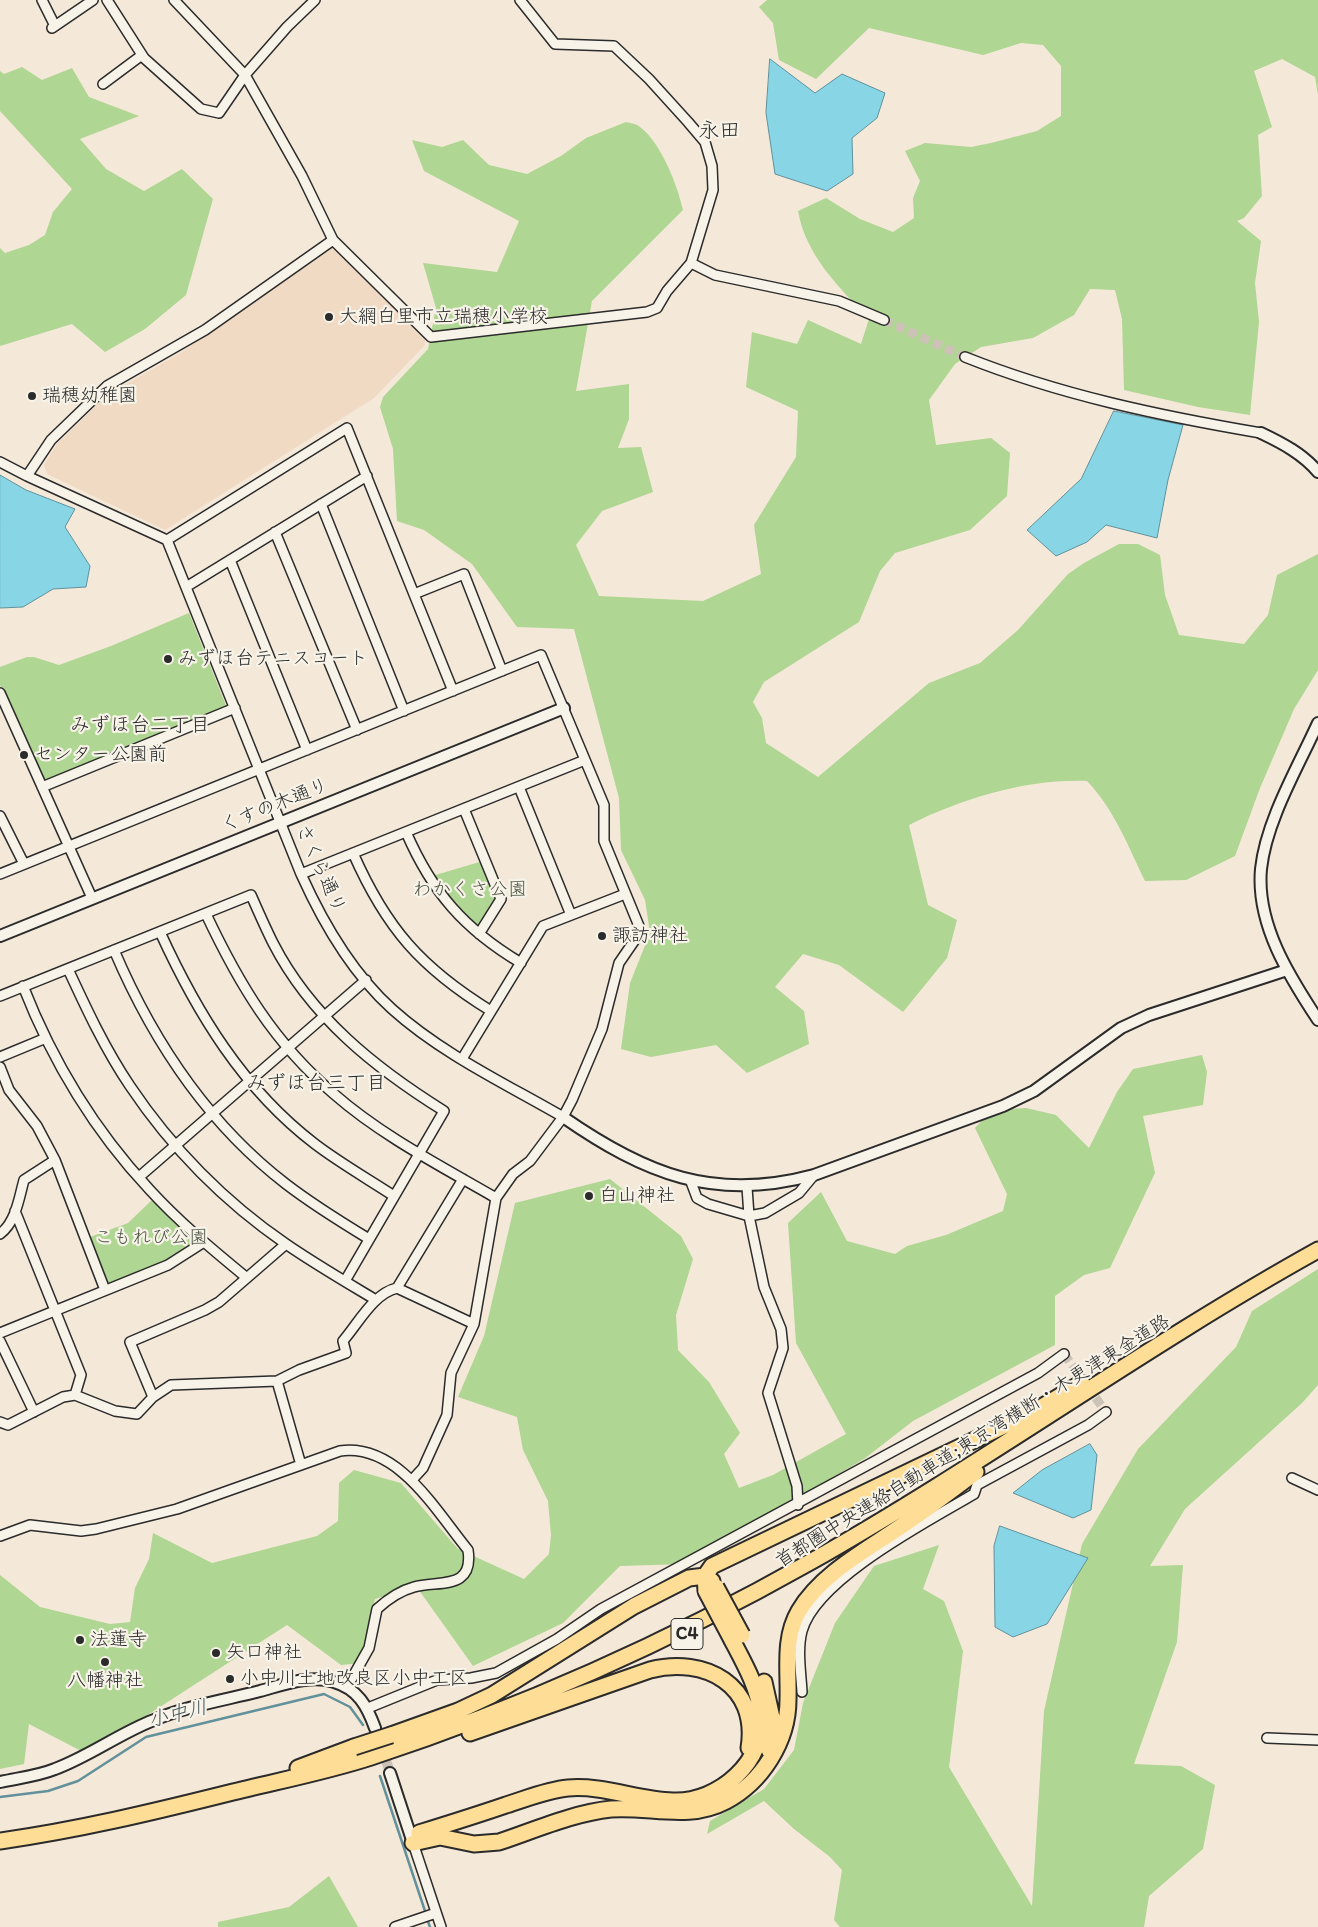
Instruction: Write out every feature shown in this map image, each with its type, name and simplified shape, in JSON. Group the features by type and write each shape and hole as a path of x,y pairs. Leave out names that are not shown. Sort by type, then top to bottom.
{"highway":[{"name":"首都圏中央連絡自動車道;東京湾横断・木更津東金道路","path":"0,1842 99,1825 368,1758 477,1720 639,1651 710,1616 879,1522 1228,1302 1318,1250"},
{"name":"首都圏中央連絡自動車道;東京湾横断・木更津東金道路","path":"0,1849 74,1837 168,1817 370,1765 564,1691 673,1641 813,1567 1012,1446 1303,1259"},
{"path":"762,1770 771,1743 771,1705 763,1678 737,1637 709,1584 712,1566 1035,1411 1174,1330 1228,1302"},
{"path":"412,1840 440,1837 474,1844 499,1842 580,1815 612,1809 679,1813 711,1808 733,1797 752,1782 778,1745 784,1729 788,1702 788,1646 798,1612 808,1598 838,1570 929,1508 1012,1446"},
{"path":"239,1791 354,1747 458,1711 492,1695 634,1606 689,1578 709,1584"},
{"path":"412,1840 536,1796 568,1788 603,1790 674,1801 702,1798 728,1785 745,1764 758,1740 762,1715 756,1689 737,1637"},
{"path":"370,1765 424,1749 650,1670 678,1665 690,1666 714,1674 734,1691 744,1708 750,1728 750,1740 745,1764"}],"street":[{"path":"42,0 54,27 93,0"},
{"path":"107,0 142,55 201,109 211,113 218,113 223,109 245,75 287,26 315,0"},
{"path":"174,0 245,75 302,176 332,240 430,338 648,312 657,308 667,291 691,263 713,190 712,166 705,142 649,79 614,46 555,44 520,0"},
{"path":"102,84 142,55"},
{"path":"27,476 52,440 107,386 205,330 332,240"},
{"path":"691,263 715,275 839,301 884,320"},
{"path":"965,357 999,371 1174,419 1261,433 1285,444 1311,464 1318,472"},
{"path":"0,462 167,540 347,428 453,691"},
{"path":"186,587 366,476"},
{"path":"321,504 404,711"},
{"path":"275,532 357,730"},
{"name":"さくら通り","path":"167,540 318,912 340,948 391,1008 415,1027 462,1059 563,1117"},
{"path":"230,560 307,750"},
{"path":"414,594 464,574 502,671"},
{"path":"0,874 541,654 604,805 604,841 641,931 619,963 602,1029 563,1117 530,1161 514,1174 496,1198 474,1324 451,1373 447,1415 422,1468 412,1480"},
{"path":"0,693 92,898"},
{"path":"42,787 235,708"},
{"name":"くすの木通り","path":"0,936 564,708"},
{"path":"1318,723 1281,805 1271,831 1261,869 1261,895 1267,922 1288,970 1318,1020"},
{"path":"302,874 586,760"},
{"path":"518,787 571,915"},
{"path":"464,809 502,899 479,934"},
{"path":"0,816 24,864"},
{"path":"406,832 424,870 460,919 521,963"},
{"path":"353,853 367,884 397,933 436,973 491,1011"},
{"path":"462,1059 543,926 625,894"},
{"path":"0,996 251,895 273,944 297,982 324,1016 356,1048 391,1077 444,1111 345,1281"},
{"path":"206,914 231,968 262,1017 287,1048 334,1094 372,1124 496,1198"},
{"path":"160,932 194,1001 227,1052 268,1101 314,1143 394,1196"},
{"path":"114,950 144,1014 165,1049 212,1113 258,1161 286,1185 369,1239"},
{"path":"68,969 93,1021 129,1084 175,1145 224,1194 286,1244 376,1300"},
{"path":"563,1117 647,1166 691,1182 747,1187 792,1181 814,1175 1003,1106 1034,1091 1121,1028 1149,1015 1288,970"},
{"path":"138,1177 366,980"},
{"path":"23,986 46,1038 80,1099 138,1177 176,1217 247,1278"},
{"path":"0,1058 46,1038"},
{"path":"0,1067 9,1090 37,1126 55,1160 105,1290"},
{"path":"0,1234 8,1228 16,1211 24,1180 55,1160"},
{"path":"691,1182 697,1198 708,1204 749,1216 765,1213 799,1193 814,1175"},
{"path":"397,1288 463,1178"},
{"path":"747,1187 749,1216 764,1287 782,1329 783,1348 768,1393 797,1486 798,1504"},
{"path":"16,1211 82,1375 75,1395"},
{"path":"0,1333 179,1260 204,1242"},
{"path":"153,1397 130,1342 205,1310 247,1278 286,1244"},
{"path":"0,1422 8,1425 63,1397 75,1395 115,1411 137,1414 153,1397 172,1385 277,1381 299,1370 346,1353 343,1342 376,1300 389,1290 397,1288 474,1324"},
{"path":"0,1341 34,1412"},
{"path":"368,1708 437,1680 471,1678 496,1673 557,1639 601,1609 1038,1373 1064,1354"},
{"path":"277,1381 301,1465"},
{"path":"802,1692 800,1656 802,1631 813,1608 836,1584 913,1530 974,1494 977,1484 1088,1425 1106,1412"},
{"path":"0,1536 30,1525 81,1531 96,1529 177,1509 340,1451 358,1449 380,1458 412,1480 468,1550 469,1560 464,1574 456,1582 417,1586 401,1591 377,1609 369,1648 347,1687"},
{"path":"1292,1478 1318,1490"},
{"path":"0,1782 54,1770 77,1760 125,1732 156,1719 299,1681 333,1681 347,1687 355,1692 368,1708 376,1728"},
{"path":"1267,1738 1318,1740"},
{"path":"390,1772 434,1914 441,1927"},
{"path":"395,1927 434,1914"}],"shaded area":[{"path":"334,247 425,339 425,345 374,398 165,530 47,474 44,465 57,444 107,395 182,352"}],"green space":[{"path":"767,0 1318,0 1318,95 1315,77 1282,59 1254,71 1272,127 1258,135 1262,196 1244,218 1237,221 1261,241 1255,283 1259,322 1250,415 1198,407 1124,390 1122,319 1115,290 1090,289 1074,315 1033,338 981,347 955,364 929,400 936,445 991,438 1010,453 1007,496 970,530 895,553 880,571 859,622 764,682 753,702 762,718 766,743 818,777 929,683 980,663 1018,630 1068,574 1119,544 1138,544 1160,555 1165,595 1179,635 1244,644 1268,615 1277,575 1318,554 1318,670 1294,709 1260,788 1235,856 1186,880 1145,881 1113,816 1087,781 1041,783 995,792 951,806 909,825 928,905 957,920 947,958 903,1012 839,965 803,954 775,987 804,1011 809,1044 747,1073 716,1045 651,1057 621,1049 630,983 650,933 645,900 621,850 619,798 574,629 517,627 472,564 424,530 397,521 393,449 380,407 383,397 428,349 436,308 423,263 497,272 519,221 424,171 412,140 442,147 463,140 489,165 527,174 561,156 586,138 626,122 637,125 648,134 661,153 677,188 683,210 592,301 576,391 629,384 629,419 618,448 641,447 653,492 602,511 576,545 599,596 703,601 761,574 754,525 796,457 798,411 746,387 752,332 797,344 808,320 861,344 869,319 835,283 816,257 802,227 798,211 826,198 860,219 893,232 914,218 913,198 920,181 905,151 925,143 971,147 991,143 1037,131 1061,116 1061,66 1043,45 1021,43 983,55 869,28 816,79 779,60 773,23 759,7"},
{"path":"22,67 42,80 72,68 89,97 139,116 80,139 106,169 144,191 182,169 213,199 186,295 145,329 105,352 72,324 0,346 0,248 5,253 29,245 45,235 53,212 72,189 0,111 0,71 4,74"},
{"path":"189,613 227,708 47,781 43,779 0,685 0,667 27,657 34,657 59,665 111,646"},
{"name":"わかくさ公園","path":"483,861 498,898 478,929 463,916 432,876"},
{"path":"1202,1055 1207,1072 1203,1105 1143,1116 1155,1173 1110,1268 1084,1275 1055,1296 1055,1345 913,1421 864,1459 685,1564 620,1566 563,1623 473,1666 416,1586 375,1599 362,1663 341,1665 287,1625 87,1754 29,1724 24,1764 0,1769 0,1575 40,1607 110,1624 130,1622 135,1588 149,1559 153,1533 212,1563 317,1536 338,1521 339,1483 354,1470 401,1483 458,1549 524,1579 549,1554 551,1535 548,1501 523,1450 517,1417 458,1397 484,1336 515,1203 610,1179 681,1236 693,1259 676,1315 678,1350 709,1382 740,1433 724,1454 739,1488 773,1475 846,1434 796,1343 788,1223 821,1192 847,1241 895,1254 907,1246 946,1235 1003,1211 1007,1194 975,1128 992,1110 1026,1108 1056,1115 1089,1148 1117,1092 1133,1069"},
{"name":"こもれび公園","path":"152,1200 194,1242 176,1257 108,1284 90,1237 128,1223"},
{"path":"1318,1269 1318,1385 1302,1403 1185,1509 1150,1566 1183,1565 1177,1642 1134,1764 1181,1766 1215,1785 1203,1849 1149,1896 1144,1927 840,1927 834,1920 842,1870 830,1857 794,1829 764,1801 707,1834 710,1821 764,1789 794,1750 803,1703 835,1623 874,1566 939,1545 923,1589 944,1601 963,1651 949,1767 1032,1906 1044,1711 1082,1544 1138,1449 1236,1347 1252,1311"},
{"path":"329,1876 358,1927 218,1927 218,1922 289,1907"}],"water":[{"path":"770,59 815,93 842,74 885,93 877,118 852,138 853,174 827,191 775,174 766,113"},
{"path":"1114,411 1183,425 1168,480 1157,538 1106,525 1087,542 1056,556 1027,530 1081,479"},
{"path":"0,475 26,490 75,509 65,527 90,566 86,587 53,589 23,607 0,608"},
{"path":"1090,1444 1097,1455 1091,1510 1073,1518 1013,1493 1042,1470"},
{"path":"1000,1526 1088,1558 1047,1624 1013,1637 995,1627 994,1546"}],"waterway":[{"name":"小中川","path":"0,1797 48,1791 78,1781 146,1737 324,1694 350,1707 363,1725"},
{"name":"小中川","path":"380,1776 426,1914"},
{"name":"小中川","path":"427,1919 430,1927"}],"tunnel":[{"path":"884,320 965,357"},
{"path":"1064,1354 1106,1412"},
{"path":"382,1747 390,1773"}],"place":[{"name":"大網白里市立瑞穂小学校","path":"329,317"},
{"name":"瑞穂幼稚園","path":"32,396"},
{"name":"みずほ台テニスコート","path":"168,659"},
{"name":"センター公園前","path":"24,755"},
{"name":"諏訪神社","path":"602,936"},
{"name":"白山神社","path":"589,1196"},
{"name":"法蓮寺","path":"80,1640"},
{"name":"矢口神社","path":"216,1653"},
{"name":"八幡神社","path":"105,1662"},
{"name":"小中川土地改良区小中工区","path":"230,1679"}],"district":[{"name":"永田","path":"719,132"},
{"name":"みずほ台二丁目","path":"140,726"},
{"name":"みずほ台三丁目","path":"316,1084"}]}
